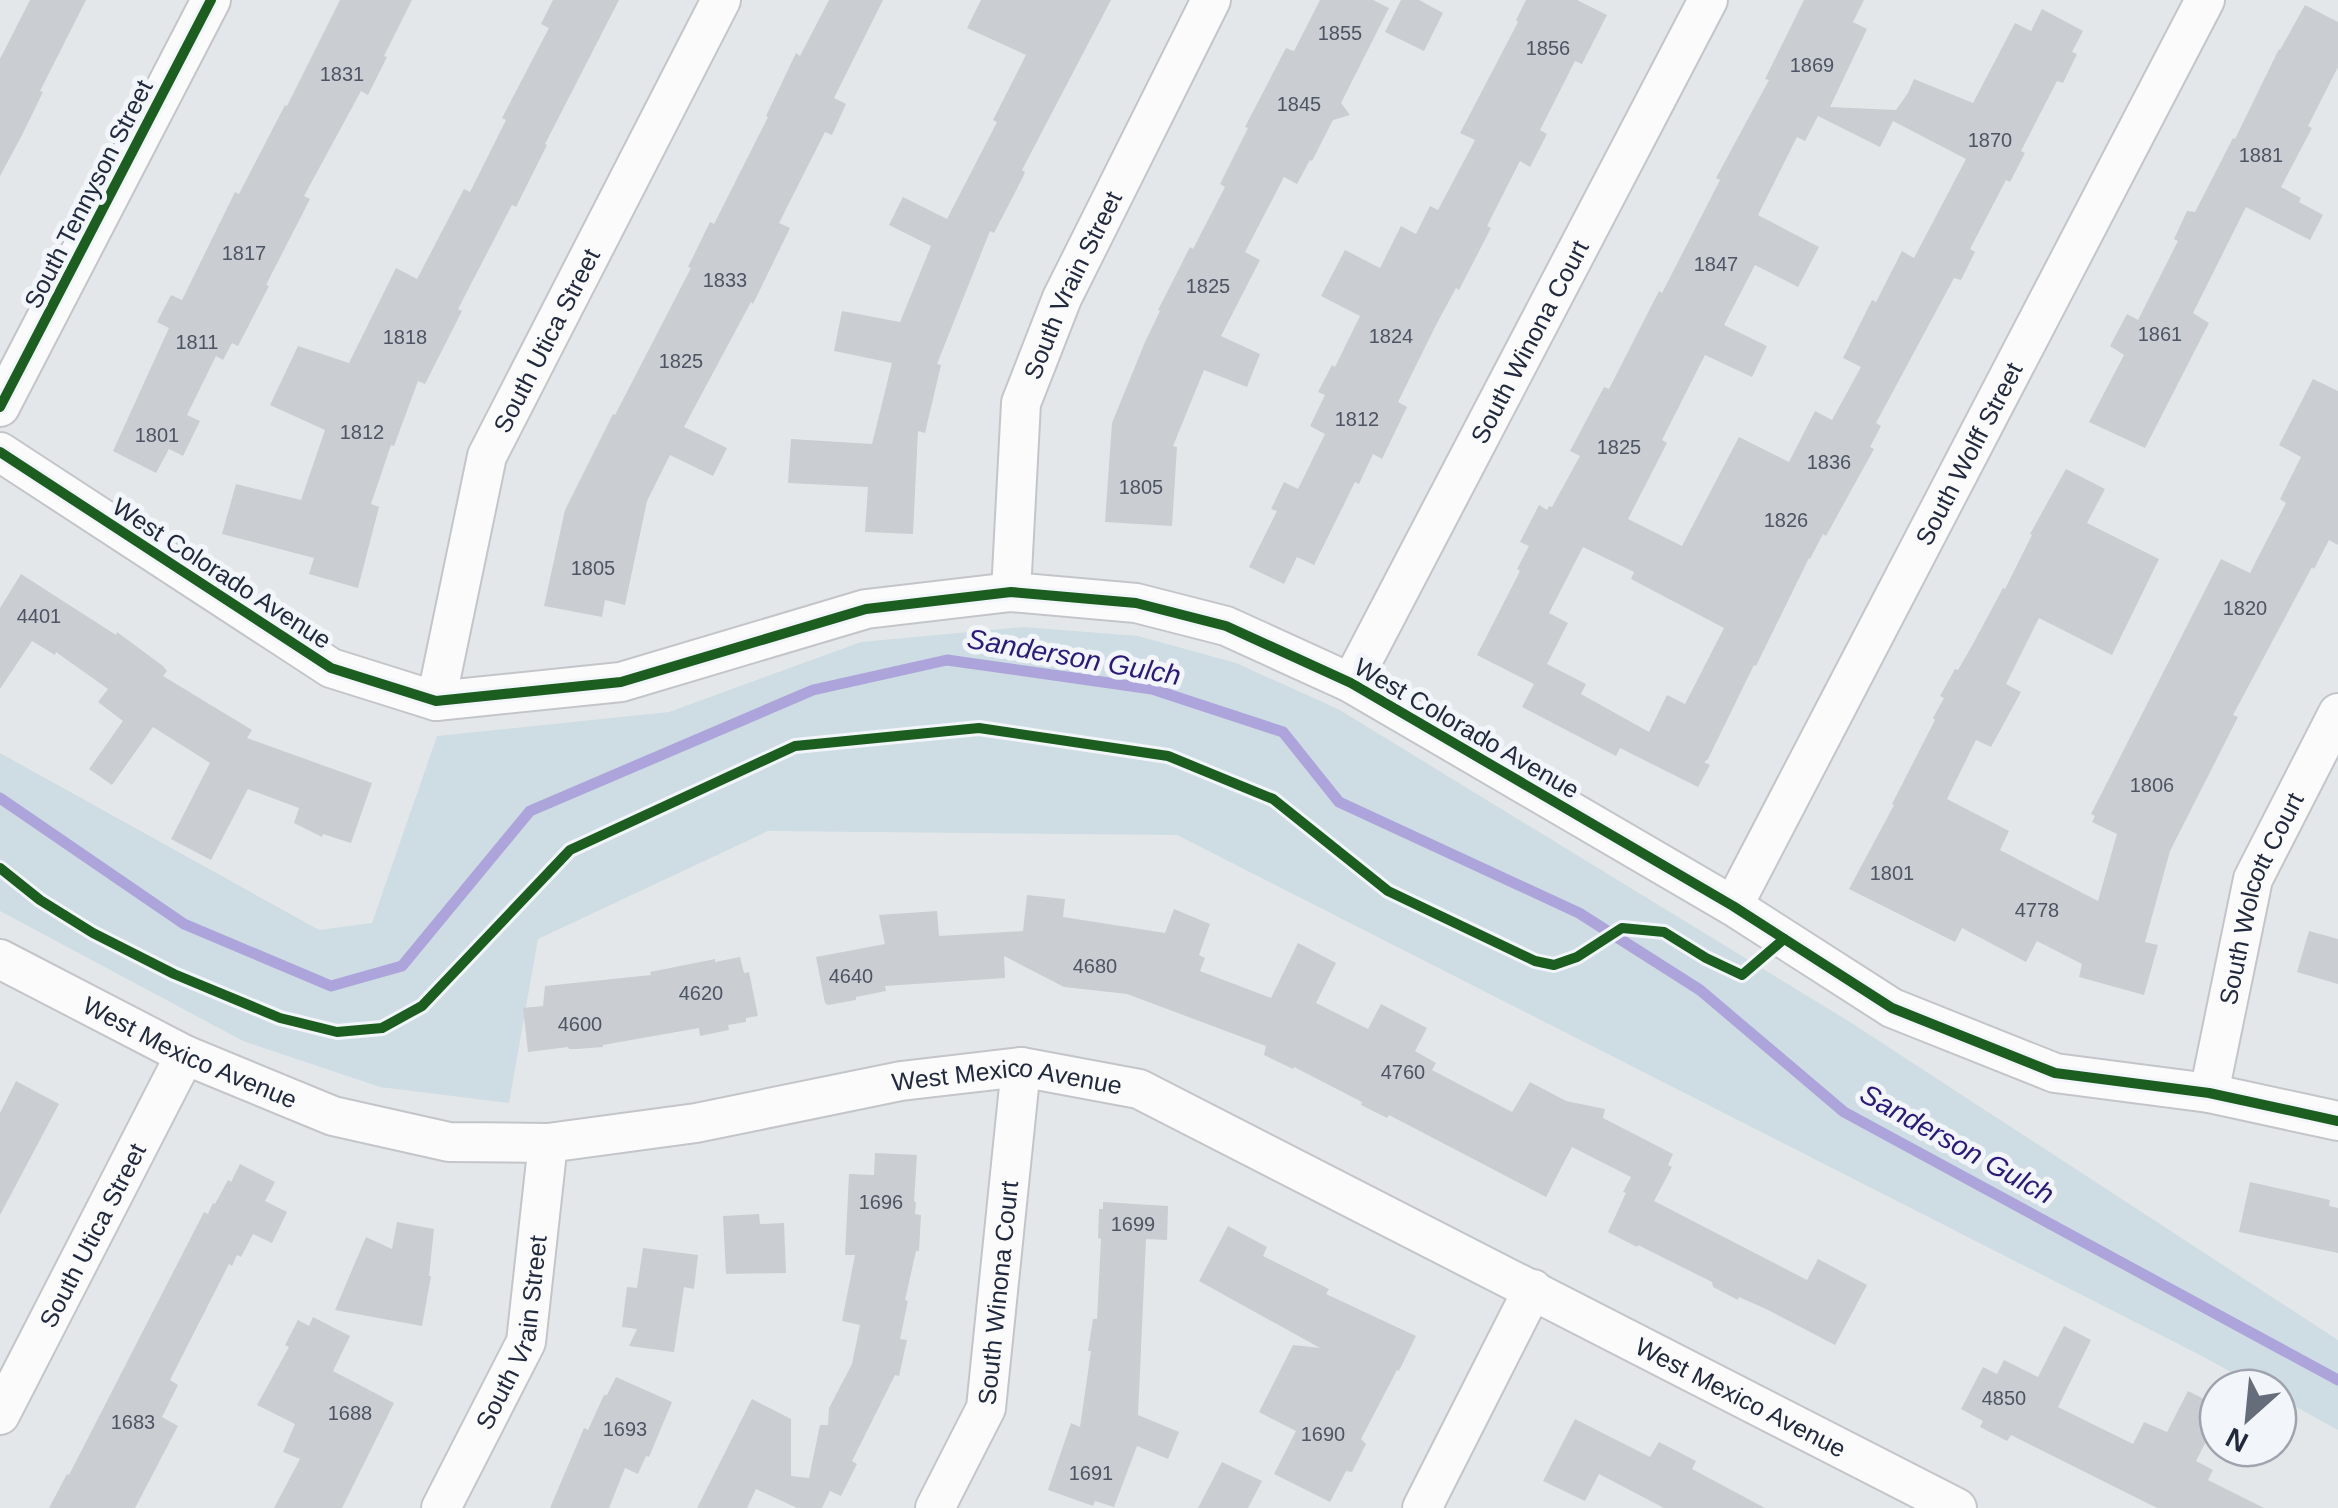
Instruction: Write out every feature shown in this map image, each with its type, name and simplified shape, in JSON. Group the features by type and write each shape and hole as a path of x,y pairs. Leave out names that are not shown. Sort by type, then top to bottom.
{"street":[{"name":"South Tennyson Street","path":"0,407 211,0"},
{"name":"South Utica Street","path":"436,701 487,456 721,0"},
{"name":"South Vrain Street","path":"1011,592 1021,402 1062,298 1211,0"},
{"name":"South Winona Court","path":"1351,682 1708,0"},
{"name":"South Wolff Street","path":"1733,906 2205,0"},
{"name":"West Colorado Avenue","path":"0,452 331,668 436,701 621,682 866,609 1011,592 1136,603 1226,626 1351,682 1733,906 1892,1008 2055,1073 2209,1093 2338,1121"},
{"name":"South Wolcott Court","path":"2209,1093 2254,879 2338,713"},
{"name":"West Mexico Avenue","path":"0,958 185,1055 333,1116 449,1142 548,1143 696,1122 900,1081 1021,1067 1139,1089 1953,1507"},
{"name":"South Utica Street","path":"0,1415 185,1055"},
{"name":"South Winona Court","path":"935,1508 986,1408 1021,1067"},
{"name":"South Vrain Street","path":"442,1508 526,1342 548,1143"},
{"path":"1422,1508 1533,1290"}],"shaded area":[{"path":"1024,627 1138,636 1236,663 1338,709 1850,1022 2338,1340 2338,1430 2298,1408 2298,1368 2224,1368 1177,835 768,831 538,939 509,1103 380,1087 243,1041 0,911 0,753 319,930 372,923 437,736 669,712 861,642"}],"building":[{"path":"30,0 86,0 0,176 0,59"},
{"path":"340,0 412,0 368,95 361,91 304,196 310,199 238,346 232,343 223,360 216,356 187,415 200,421 183,456 169,449 156,473 113,451 169,328 157,322 171,295 182,300 235,192 239,194"},
{"path":"553,0 619,0 516,207 512,205 458,309 462,311 425,384 418,381 371,504 379,507 358,588 309,574 314,558 222,534 236,484 301,500 325,430 270,405 298,346 349,363 396,268 417,279 464,189 470,192 506,120 502,118 549,28 541,24"},
{"path":"829,0 883,0 834,98 846,104 832,135 825,132 779,223 790,228 753,304 684,427 727,448 713,476 670,455 647,501 625,605 605,600 602,617 544,606 565,510 691,268 688,267 710,222 714,224 796,53 800,56"},
{"path":"981,0 1111,0 1022,170 1023,177 994,233 990,231 937,364 941,365 925,433 918,431 913,534 865,532 868,487 788,483 791,439 872,444 892,363 834,351 842,311 900,322 931,246 889,225 903,197 947,219 997,122 993,120 1026,55 967,28"},
{"path":"1320,0 1373,0 1389,8 1341,103 1350,115 1333,120 1297,184 1284,177 1245,252 1260,260 1221,336 1260,354 1247,387 1204,370 1173,446 1177,447 1172,526 1105,522 1112,423 1158,310 1225,187 1220,184 1248,128 1245,127 1286,48 1294,51"},
{"path":"1401,0 1419,0 1443,13 1424,51 1385,32"},
{"path":"1526,0 1577,0 1607,15 1582,64 1575,61 1540,130 1547,134 1530,167 1520,161 1487,226 1491,228 1436,325 1398,402 1407,407 1382,459 1373,454 1359,484 1355,482 1314,565 1297,557 1284,584 1249,567 1277,511 1271,509 1284,482 1298,489 1325,434 1310,426 1325,395 1318,392 1360,316 1321,296 1345,250 1380,268 1401,226 1416,234 1430,206 1438,210 1475,140 1460,133"},
{"path":"1804,0 1864,0 1853,22 1867,29 1830,107 1896,110 1914,79 1973,103 2015,23 2031,31 2042,9 2083,31 2063,83 2057,81 2021,151 2025,153 2010,182 2006,180 1970,249 1975,252 1961,280 1954,278 1876,423 1881,426 1870,447 1874,449 1826,536 1823,534 1809,558 1704,762 1710,765 1698,787 1620,748 1616,756 1522,707 1534,684 1477,655 1520,571 1517,569 1529,546 1520,542 1539,505 1547,510 1552,507 1580,456 1570,451 1604,387 1609,389 1659,291 1662,293 1720,180 1716,178 1769,80 1765,79","holes":["1818,116 1880,147 1893,121 1966,159 1914,258 1902,251 1876,302 1872,300 1843,358 1861,367 1832,420 1815,411 1789,462 1739,437 1682,546 1628,519 1667,443 1662,440 1705,355 1752,377 1767,346 1724,325 1755,265 1798,287 1819,247 1758,215 1797,137 1805,141","1583,547 1634,572 1631,579 1724,628 1685,704 1667,695 1649,732 1581,694 1586,684 1547,664 1568,623 1549,613"]},
{"path":"2305,5 2338,22 2338,67 2281,187 2323,215 2310,240 2246,207 2193,313 2209,323 2145,448 2089,422 2124,355 2110,346 2127,314 2138,320 2178,241 2174,239 2187,211 2195,212"},
{"path":"2313,379 2338,391 2338,545 2329,540 2312,567 2233,715 2238,717 2170,851 2145,942 2158,945 2144,995 2079,977 2082,964 2037,941 2026,962 1962,928 1955,942 1849,889 1935,720 1944,698 1940,696 2005,589 2066,469 2105,489 2087,523 2159,559 2112,655 2039,618 2006,684 2021,692 1991,747 1976,740 1947,799 2009,831 2000,850 2098,901 2117,834 2092,822 2095,816 2091,814 2221,559 2250,573 2286,503 2280,499 2301,457 2279,445"},
{"path":"21,574 116,635 117,632 163,666 167,671 163,676 252,730 247,738 372,783 351,843 323,834 322,837 294,823 299,808 248,789 211,860 171,839 210,763 153,727 112,785 89,769 123,721 98,702 108,689 56,652 55,655 32,641 0,689 0,608"},
{"path":"1027,895 1065,899 1063,917 1165,933 1174,909 1210,924 1199,955 1205,958 1200,971 1271,998 1298,943 1336,963 1316,1003 1368,1029 1381,1004 1427,1028 1415,1051 1436,1063 1432,1070 1512,1112 1530,1082 1566,1101 1605,1109 1603,1118 1673,1154 1668,1165 1672,1167 1654,1201 1807,1280 1818,1259 1867,1285 1835,1345 1608,1232 1631,1177 1572,1147 1546,1197 1264,1055 1266,1046 1127,994 1064,987 1004,956 1005,978 885,986 886,991 856,1000 825,1003 816,957 885,944 879,915 937,911 939,936 1023,931"},
{"path":"2309,931 2338,939 2338,984 2297,972"},
{"path":"740,957 744,973 749,972 758,1016 728,1025 729,1030 700,1036 699,1028 603,1047 528,1052 523,1008 543,1006 545,986 651,975 650,972"},
{"path":"16,1081 59,1104 0,1215 0,1113"},
{"path":"875,1153 917,1155 914,1202 915,1214 921,1215 919,1251 905,1300 908,1301 900,1339 907,1340 899,1376 895,1375 852,1461 857,1464 841,1496 830,1491 822,1508 797,1508 756,1489 747,1508 697,1508 752,1399 791,1419 791,1476 809,1478 820,1425 828,1425 829,1408 852,1364 860,1325 842,1321 855,1255 845,1255 849,1174 874,1175"},
{"path":"240,1164 275,1182 265,1201 287,1212 272,1243 253,1234 241,1257 237,1255 232,1266 229,1264 170,1380 178,1385 162,1417 178,1426 135,1508 49,1508 204,1212 208,1214"},
{"path":"2250,1182 2330,1200 2329,1206 2338,1208 2338,1253 2239,1232"},
{"path":"1103,1202 1168,1206 1167,1240 1146,1239 1138,1415 1179,1432 1168,1459 1137,1446 1114,1507 1095,1501 1093,1506 1048,1490 1071,1423 1080,1427 1093,1319 1097,1319 1099,1209 1103,1209"},
{"path":"759,1214 760,1224 784,1223 786,1273 726,1274 723,1216"},
{"path":"397,1222 434,1229 422,1326 335,1310 366,1237 392,1249"},
{"path":"1228,1226 1267,1247 1263,1256 1329,1289 1326,1294 1416,1336 1361,1439 1366,1444 1352,1472 1346,1471 1330,1502 1274,1474 1296,1431 1259,1412 1293,1345 1320,1348 1199,1281"},
{"path":"643,1248 698,1255 694,1289 684,1287 674,1352 629,1346 637,1329 622,1327 627,1287 637,1288"},
{"path":"313,1317 350,1336 333,1371 394,1403 342,1508 274,1508 300,1459 283,1452 295,1424 257,1405 289,1347 285,1345 298,1320 309,1326"},
{"path":"2064,1326 2091,1340 2058,1407 2133,1444 2144,1422 2167,1432 2188,1391 2198,1396 2198,1468 2213,1470 2208,1480 2264,1508 2157,1508 2011,1435 2007,1441 1980,1427 1983,1421 1961,1409 1983,1367 1997,1374 2004,1360 2038,1377"},
{"path":"616,1377 672,1402 649,1457 646,1456 638,1474 625,1468 609,1508 550,1508 584,1428 588,1430"},
{"path":"1575,1419 1650,1457 1659,1442 1696,1461 1692,1469 1765,1508 1664,1508 1599,1474 1585,1501 1543,1481"},
{"path":"1222,1462 1262,1481 1248,1508 1198,1508"}],"waterway":[{"name":"Sanderson Gulch","path":"0,798 184,924 331,986 402,966 530,811 813,690 947,660 1152,689 1283,732 1339,802 1579,913 1700,990 1844,1112 2338,1380"}],"cycle path":[{"path":"0,407 211,0"},
{"path":"0,452 331,668 436,701 621,682 866,609 1011,592 1136,603 1226,626 1351,683 1733,906 1892,1008 2055,1073 2209,1093 2338,1121"},
{"path":"0,868 40,900 93,933 174,974 280,1018 337,1032 382,1028 422,1006 570,850 795,746 979,728 1168,756 1273,799 1388,891 1535,961 1554,965 1577,957 1622,928 1664,932 1742,975 1784,939"}]}
